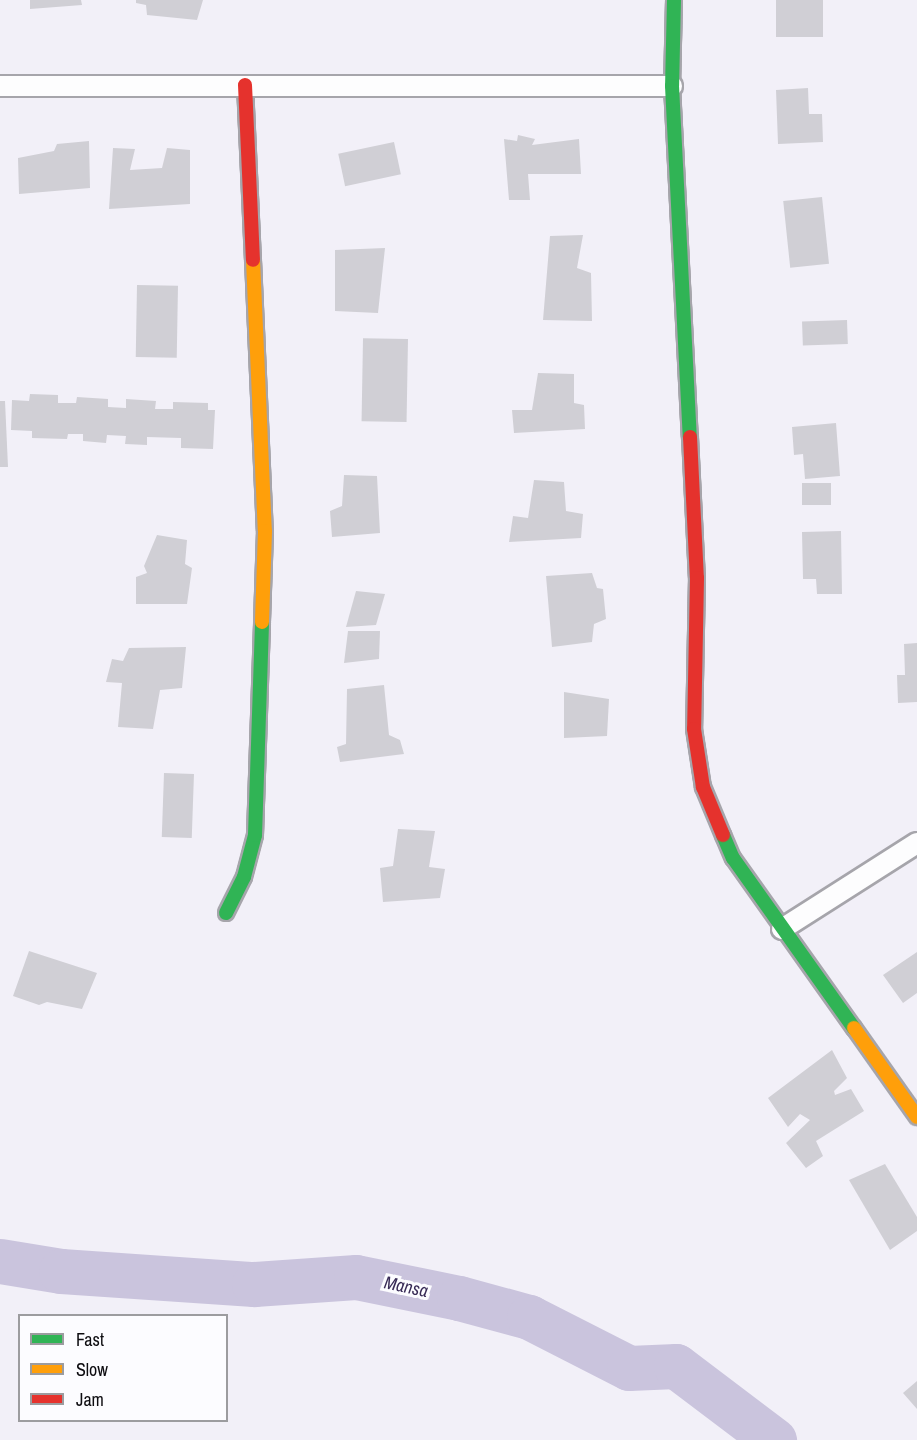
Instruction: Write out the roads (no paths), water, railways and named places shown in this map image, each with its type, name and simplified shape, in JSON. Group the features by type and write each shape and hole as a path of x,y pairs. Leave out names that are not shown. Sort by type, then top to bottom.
{"street":[{"path":"674,0 672,86 697,578 694,729 703,787 733,858 917,1117"},
{"path":"226,913 244,877 255,835 265,543 245,85"},
{"path":"0,86 672,86"},
{"path":"782,929 917,843"}],"waterway":[{"name":"Mansa","path":"0,1261 61,1271 254,1284 356,1277 459,1298 529,1317 629,1368 676,1366 774,1440"}]}
